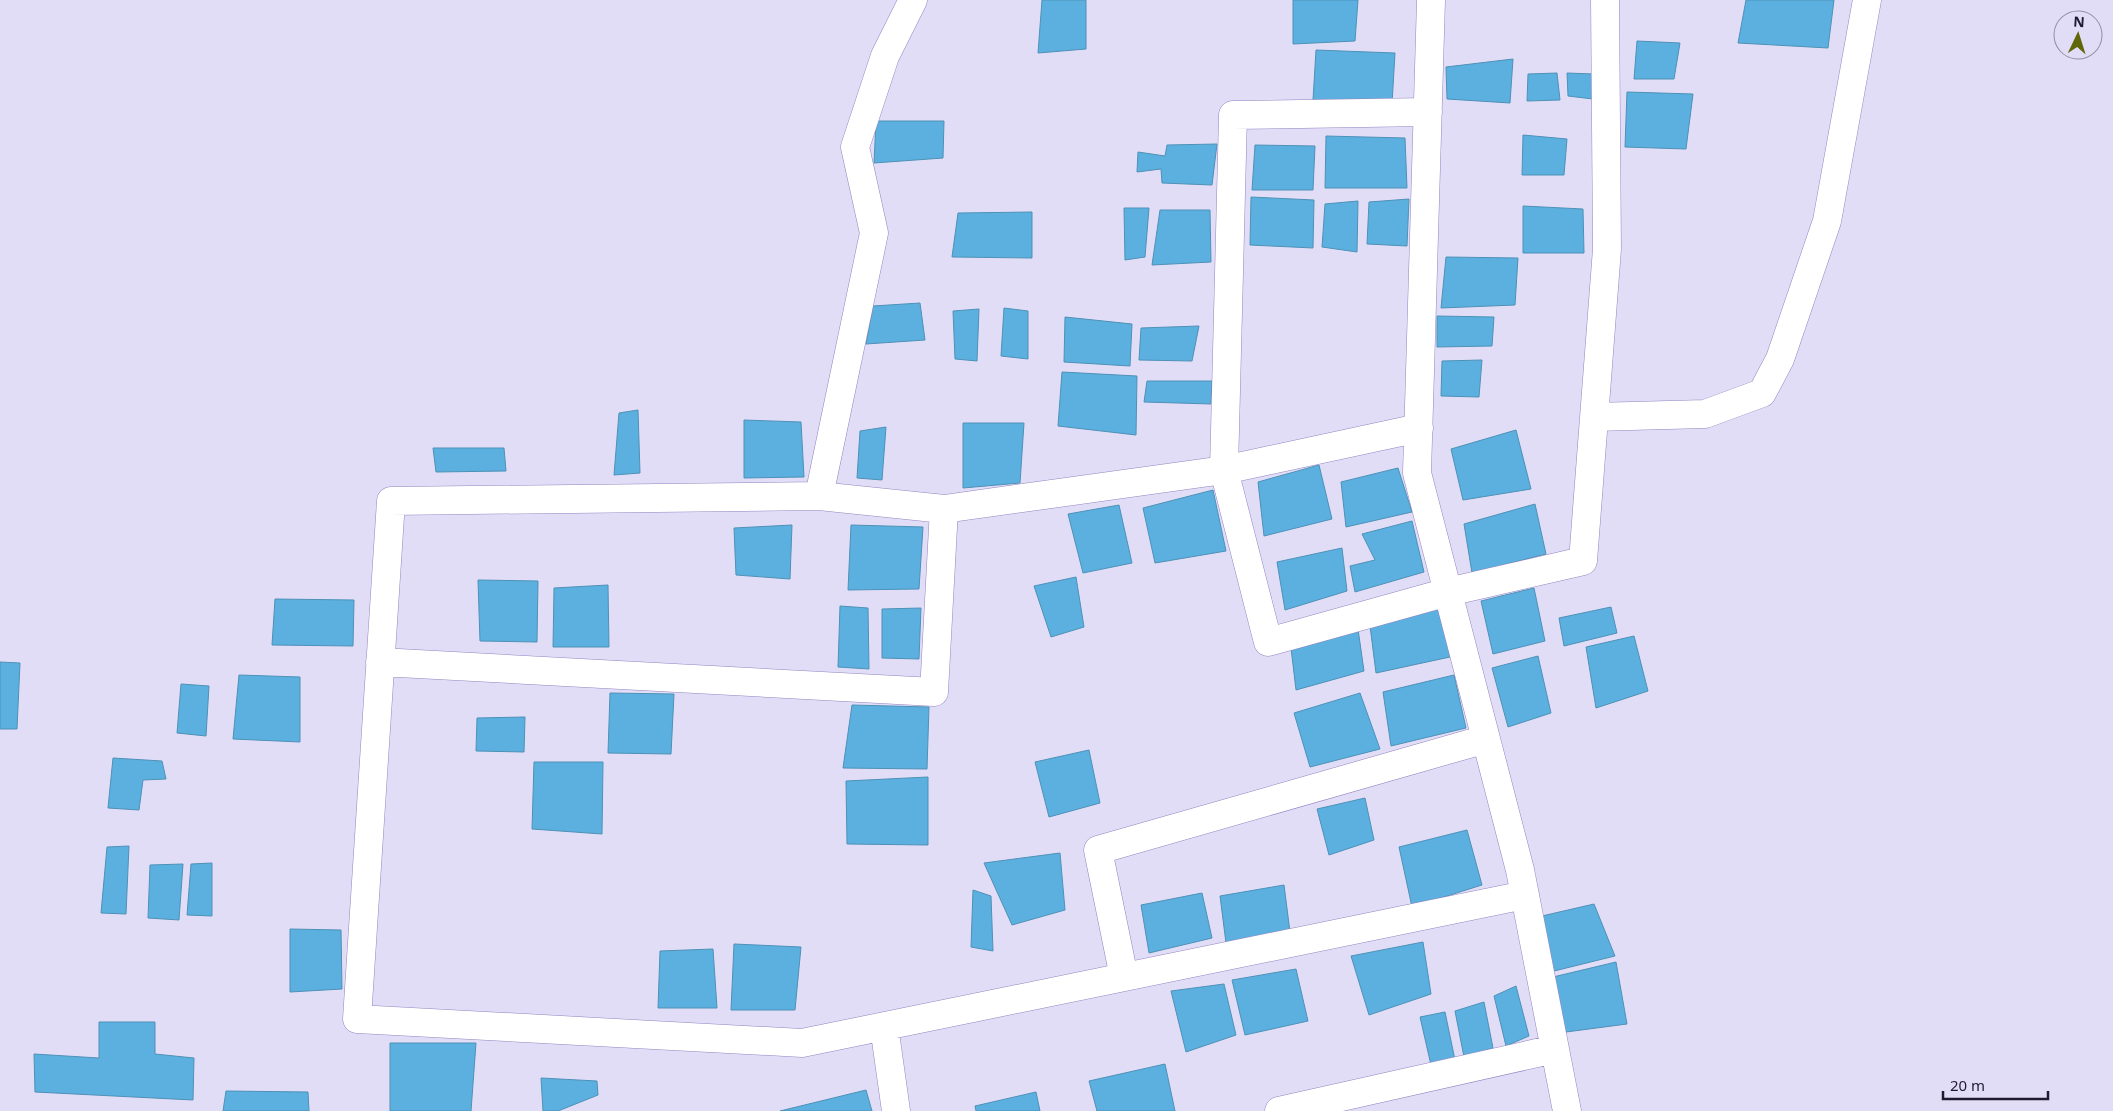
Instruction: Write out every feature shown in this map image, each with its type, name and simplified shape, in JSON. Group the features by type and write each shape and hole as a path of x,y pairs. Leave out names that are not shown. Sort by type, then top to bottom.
{"street":[{"path":"820,496 874,233 855,147 885,56 913,0"},
{"path":"1431,0 1417,472 1520,870 1567,1111"},
{"path":"1428,112 1233,115 1224,470 1268,642 1448,592 1583,562 1607,249 1605,0"},
{"path":"1594,417 1705,414 1762,393 1780,359 1827,221 1867,0"},
{"path":"1419,428 1224,470 944,509 820,496 390,502 357,1019 802,1043 1525,895"},
{"path":"380,662 934,692 944,509"},
{"path":"1124,977 1098,850 1486,739"},
{"path":"884,1026 896,1111"},
{"path":"1279,1111 1555,1049"}],"building":[{"path":"1042,0 1086,0 1086,49 1038,53"},
{"path":"1293,0 1358,0 1355,41 1293,44"},
{"path":"1746,0 1834,0 1828,48 1738,43"},
{"path":"1637,41 1680,43 1674,79 1634,79"},
{"path":"1316,50 1395,53 1392,104 1313,100"},
{"path":"1513,59 1510,103 1447,99 1446,67"},
{"path":"1557,73 1560,100 1527,101 1528,74"},
{"path":"1567,73 1594,74 1593,99 1568,96"},
{"path":"1627,92 1693,94 1686,149 1625,147"},
{"path":"876,121 944,121 943,158 874,163"},
{"path":"1523,135 1567,139 1564,175 1522,175"},
{"path":"1326,136 1405,138 1407,188 1325,188"},
{"path":"1217,144 1212,185 1162,183 1161,169 1137,172 1138,152 1165,156 1167,145"},
{"path":"1255,145 1315,146 1313,190 1252,190"},
{"path":"1251,197 1314,200 1313,248 1250,245"},
{"path":"1409,199 1407,246 1367,244 1369,202"},
{"path":"1358,201 1357,252 1322,247 1325,204"},
{"path":"1523,206 1583,209 1584,253 1523,253"},
{"path":"1124,208 1149,208 1145,257 1125,260"},
{"path":"1160,210 1210,210 1211,262 1152,265"},
{"path":"1032,212 1032,258 952,257 958,213"},
{"path":"1446,257 1518,258 1515,305 1441,308"},
{"path":"920,303 925,340 866,344 873,306"},
{"path":"1004,308 1028,311 1028,359 1001,356"},
{"path":"979,309 977,361 955,359 953,311"},
{"path":"1437,316 1494,317 1492,346 1437,347"},
{"path":"1065,317 1132,324 1130,366 1064,362"},
{"path":"1199,326 1192,361 1139,360 1141,328"},
{"path":"1482,360 1479,397 1441,396 1442,361"},
{"path":"1062,372 1137,376 1136,435 1058,426"},
{"path":"1147,381 1212,381 1211,404 1144,402"},
{"path":"638,410 640,473 614,475 619,413"},
{"path":"744,420 801,422 804,477 744,478"},
{"path":"963,423 1024,423 1020,483 963,488"},
{"path":"886,427 882,480 857,478 860,431"},
{"path":"1516,430 1531,489 1463,500 1451,449"},
{"path":"433,448 504,448 506,471 436,472"},
{"path":"1319,465 1332,519 1264,536 1258,482"},
{"path":"1398,468 1412,512 1346,527 1341,482"},
{"path":"1213,490 1226,551 1155,563 1143,508"},
{"path":"1535,504 1546,554 1472,573 1464,524"},
{"path":"1119,505 1132,563 1083,573 1068,514"},
{"path":"1412,521 1424,572 1355,592 1350,566 1375,560 1362,534"},
{"path":"792,525 790,579 736,575 734,528"},
{"path":"851,525 923,527 919,589 848,590"},
{"path":"1342,548 1347,591 1285,610 1277,562"},
{"path":"1076,577 1084,627 1051,637 1034,586"},
{"path":"478,580 538,581 537,642 480,641"},
{"path":"608,585 609,647 553,647 554,588"},
{"path":"1534,588 1545,641 1493,654 1481,601"},
{"path":"275,599 354,600 353,646 272,645"},
{"path":"1441,605 1450,657 1376,673 1370,626"},
{"path":"840,606 868,608 869,669 838,667"},
{"path":"1611,607 1617,633 1564,646 1559,618"},
{"path":"921,608 919,659 882,658 882,609"},
{"path":"1358,629 1364,671 1296,690 1291,648"},
{"path":"1634,636 1648,691 1596,708 1586,647"},
{"path":"1538,656 1551,713 1508,727 1492,668"},
{"path":"0,662 20,663 17,729 0,729"},
{"path":"239,675 300,677 300,742 233,739"},
{"path":"1454,675 1466,728 1391,746 1383,692"},
{"path":"181,684 209,686 206,736 177,733"},
{"path":"610,693 674,694 671,754 608,753"},
{"path":"1360,693 1380,749 1310,767 1294,713"},
{"path":"852,705 929,707 927,769 843,768"},
{"path":"525,717 524,752 476,751 477,718"},
{"path":"1089,750 1100,803 1049,817 1035,762"},
{"path":"113,758 162,761 166,779 143,780 139,810 108,808"},
{"path":"534,762 603,762 602,834 532,829"},
{"path":"928,777 928,845 847,844 846,781"},
{"path":"1365,798 1374,840 1329,855 1317,809"},
{"path":"1467,830 1482,885 1412,907 1399,847"},
{"path":"129,846 126,914 101,913 107,847"},
{"path":"1060,853 1065,910 1012,925 984,863"},
{"path":"212,863 212,916 187,915 191,864"},
{"path":"183,864 179,920 148,918 150,865"},
{"path":"1284,885 1290,932 1226,943 1220,896"},
{"path":"973,890 991,896 993,951 971,947"},
{"path":"1202,893 1212,938 1149,953 1141,905"},
{"path":"1594,904 1615,956 1550,972 1542,916"},
{"path":"290,929 341,930 342,989 290,992"},
{"path":"1423,942 1431,994 1369,1015 1351,956"},
{"path":"734,944 801,947 795,1010 731,1010"},
{"path":"713,949 717,1008 658,1008 660,951"},
{"path":"1616,962 1627,1024 1566,1032 1553,977"},
{"path":"1296,969 1308,1021 1245,1035 1232,980"},
{"path":"1224,984 1236,1035 1186,1052 1171,991"},
{"path":"1516,986 1529,1036 1506,1046 1494,996"},
{"path":"1484,1002 1493,1048 1464,1057 1455,1011"},
{"path":"1445,1012 1455,1060 1431,1065 1420,1017"},
{"path":"99,1022 155,1022 155,1054 194,1058 193,1100 35,1092 34,1054 99,1058"},
{"path":"390,1043 476,1043 471,1111 390,1111"},
{"path":"1165,1064 1175,1111 1097,1111 1089,1081"},
{"path":"541,1078 597,1081 598,1095 558,1111 543,1111"},
{"path":"866,1090 872,1111 780,1111"},
{"path":"226,1091 308,1092 309,1111 223,1111"},
{"path":"1036,1092 1040,1111 976,1111 975,1106"}]}
